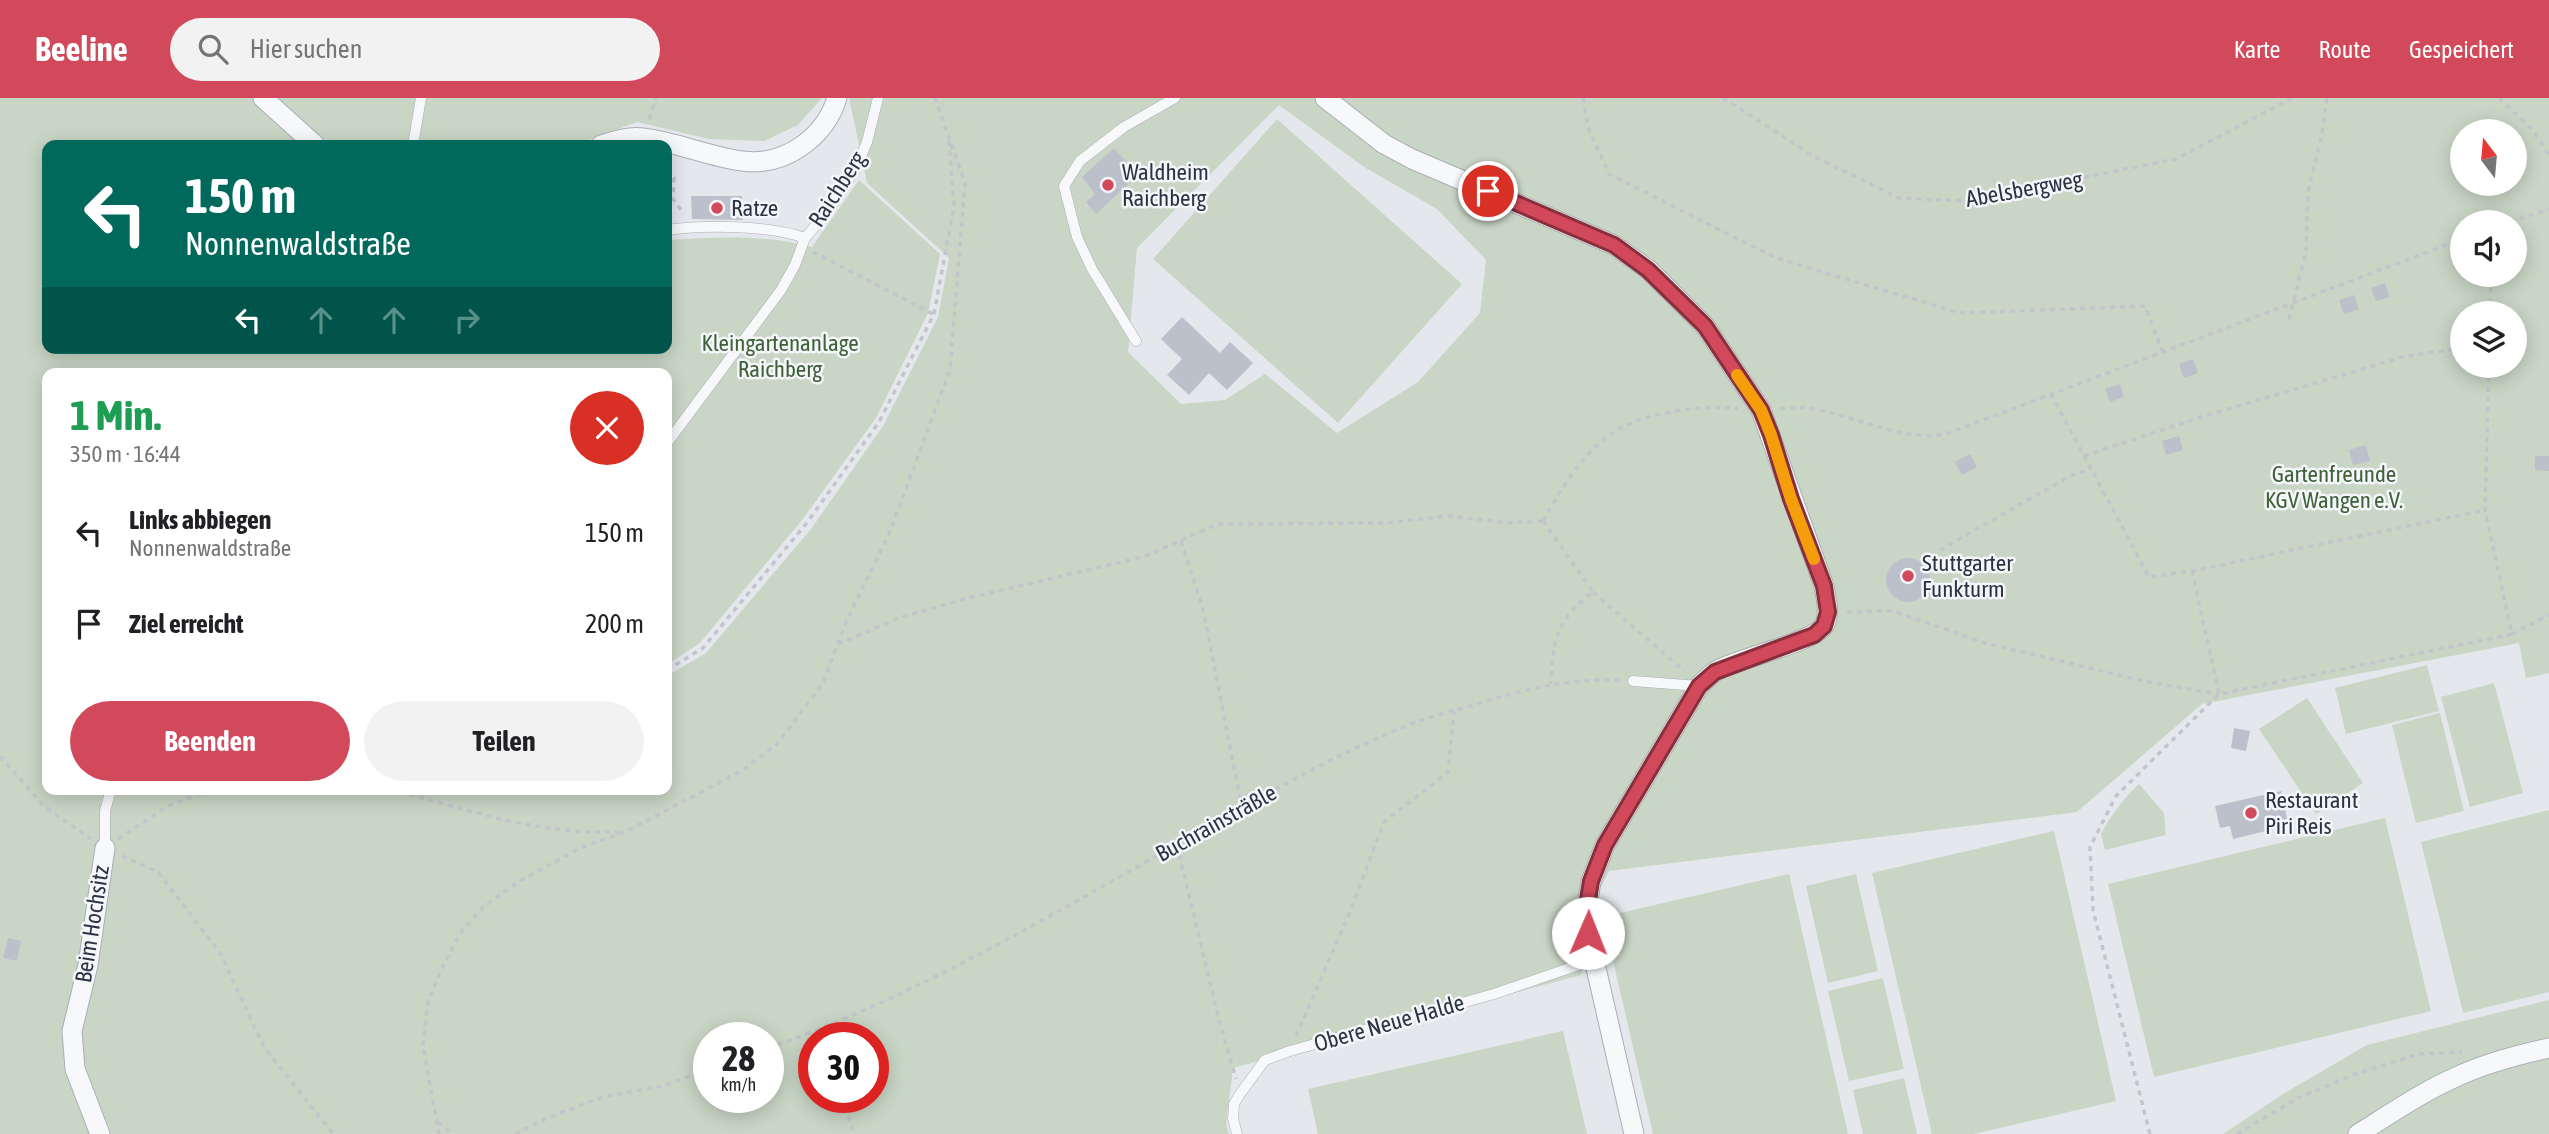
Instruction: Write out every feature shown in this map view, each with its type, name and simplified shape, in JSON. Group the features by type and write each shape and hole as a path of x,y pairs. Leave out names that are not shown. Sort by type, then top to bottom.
{"street":[{"path":"263,98 309,140"},
{"path":"672,145 743,162 768,160 793,152 811,141 825,125 837,98"},
{"path":"1325,98 1384,144 1412,159 1614,245 1648,270 1705,326 1761,410 1824,586 1828,612 1824,626 1814,635 1733,663 1715,672 1699,686 1605,845 1591,881 1587,906 1592,960 1634,1134"},
{"path":"617,140 641,137 653,140"},
{"name":"Beim Hochsitz","path":"100,1134 75,1069 72,1031 88,965 105,848"},
{"path":"2358,1134 2456,1077 2502,1059 2549,1048"}],"lane":[{"path":"414,140 421,98"},
{"name":"Raichberg","path":"672,436 782,290 803,242 828,211 856,168 867,142 878,98"},
{"path":"1136,341 1092,269 1077,237 1064,186 1080,160 1124,127 1175,98"},
{"name":"Raichberg","path":"672,229 694,227 789,232 803,242"},
{"path":"1633,681 1699,686"},
{"path":"105,848 105,811 109,795"},
{"name":"Obere Neue Halde","path":"1237,1134 1233,1119 1234,1104 1265,1060 1494,994 1592,960"}],"path":[{"path":"439,1134 423,1046 428,1001 460,935 482,908 518,882 580,848 625,832 743,769 777,744 823,683 836,645 889,534 950,370 965,183 935,98"},
{"path":"1583,98 1588,128 1609,174 1776,258 1960,313 2145,306 2162,353"},
{"name":"Abelsbergweg","path":"1723,98 1815,157 1899,198 1966,201 2176,159 2292,98"},
{"path":"2289,319 2306,252 2308,191 2321,139 2327,98"},
{"path":"2499,98 2533,130 2549,155"},
{"path":"672,667 703,648 806,524 879,422 934,314 954,206 948,130"},
{"path":"672,176 673,199 694,227"},
{"path":"2527,216 2549,209"},
{"path":"803,242 934,314"},
{"path":"1543,521 1569,477 1609,436 1658,415 1714,406 1761,410 1806,408 1909,435 1946,434 2450,244"},
{"path":"2083,456 2403,357 2450,350"},
{"path":"2489,378 2485,510 2512,634"},
{"path":"2051,394 2149,577 2192,571 2485,510"},
{"path":"1940,550 2070,476 2091,469"},
{"path":"836,645 902,617 1042,580 1133,560 1218,524 1385,523 1448,516 1510,523 1543,521"},
{"path":"1543,521 1593,592 1651,640 1699,686"},
{"path":"1181,541 1203,609 1242,808"},
{"path":"2192,571 2219,694"},
{"path":"1551,684 1560,625 1578,604 1593,592"},
{"path":"1828,612 1893,611 1985,643 2148,682 2219,694 2512,634 2549,615"},
{"name":"Buchrainsträßle","path":"838,1022 959,966 1242,808 1363,745 1454,710 1551,684 1594,679 1633,681"},
{"path":"2150,1134 2094,910 2090,848 2116,796 2219,694"},
{"path":"1290,1051 1349,914 1384,822 1448,772 1454,710"},
{"name":"Beim Hochsitz","path":"0,756 44,806 105,848"},
{"path":"105,848 168,806 196,795"},
{"path":"412,795 520,825 584,833 625,832"},
{"path":"1177,844 1220,1024 1240,1094"},
{"path":"105,848 158,872 220,953 264,1047 334,1134"},
{"path":"2237,1134 2300,1097 2358,1073 2419,1054 2464,1052"},
{"path":"514,1134 547,1118 603,1097 662,1086 693,1075"},
{"path":"847,1113 854,1134"},
{"path":"438,1122 452,1134"}],"green space":[{"path":"0,98 822,98 798,125 764,141 709,139 637,122 588,140 42,140 42,354 672,354 672,240 758,238 812,247 859,180 940,254 928,313 876,418 802,520 700,643 672,662 672,368 42,368 42,795 672,795 672,673 706,653 811,529 883,426 938,317 949,258 867,183 849,98 2549,98 2549,673 2526,678 2519,643 2202,704 2077,812 1609,871 1597,895 1581,975 1233,1068 1226,1125 1229,1134 0,1134","holes":["1279,105 1364,167 1437,209 1486,260 1480,313 1418,382 1337,433 1265,374 1225,400 1181,404 1128,352 1137,248"]},
{"path":"1277,119 1462,284 1338,423 1153,259"},
{"path":"2427,665 2439,711 2346,734 2335,688"},
{"path":"2494,683 2523,793 2470,807 2441,697"},
{"path":"2307,698 2363,783 2316,814 2259,729"},
{"path":"2440,713 2464,811 2416,823 2392,725"},
{"path":"2139,784 2164,813 2166,835 2105,850 2101,834 2118,807"},
{"path":"2549,810 2549,992 2463,1013 2421,842"},
{"path":"2385,818 2431,1011 2154,1077 2108,884"},
{"path":"2054,831 2116,1101 1974,1134 1932,1134 1872,873"},
{"path":"1789,874 1848,1134 1653,1134 1603,917"},
{"path":"1856,874 1878,971 1828,983 1806,886"},
{"path":"1883,978 1904,1069 1849,1081 1828,991"},
{"path":"2549,1000 2549,1134 2223,1134 2283,1094 2367,1045"},
{"path":"1563,1031 1587,1134 1318,1134 1308,1089"},
{"path":"1904,1078 1917,1134 1863,1134 1853,1090"}],"building":[{"name":"Waldheim Raichberg","path":"1114,148 1138,175 1096,214 1086,202 1095,194 1082,177"},
{"name":"Ratze","path":"691,196 742,196 743,220 692,219"},
{"path":"2385,283 2390,297 2376,301 2371,288"},
{"path":"2354,295 2359,309 2344,314 2339,300"},
{"path":"1182,317 1220,353 1230,342 1253,363 1227,390 1209,373 1189,395 1167,375 1182,359 1161,339"},
{"path":"2193,359 2198,373 2184,378 2179,364"},
{"path":"2120,384 2124,397 2110,402 2105,389"},
{"path":"2179,436 2183,450 2166,455 2162,441"},
{"path":"2366,445 2370,461 2353,465 2349,450"},
{"path":"1970,454 1977,467 1962,475 1955,462"},
{"path":"2535,456 2549,456 2549,471 2535,470"},
{"name":"Stuttgarter Funkturm","path":"1908,558 1924,564 1930,580 1924,596 1908,602 1892,596 1886,580 1892,564"},
{"path":"2234,728 2250,731 2246,751 2231,748"},
{"name":"Restaurant Piri Reis","path":"2281,791 2287,819 2281,821 2282,827 2233,839 2230,826 2220,828 2215,806"},
{"path":"8,938 21,941 17,961 3,958"}],"slow traffic":[{"path":"1737,375 1761,410 1814,559"}],"place":[{"name":"Waldheim Raichberg","path":"1108,185"},
{"name":"Ratze","path":"717,208"},
{"name":"Stuttgarter Funkturm","path":"1908,576"},
{"name":"Restaurant Piri Reis","path":"2251,813"}],"route":[{"path":"1488,191 1614,245 1648,270 1705,326 1761,410 1824,586 1828,612 1824,626 1814,635 1733,663 1715,672 1699,686 1605,845 1591,881 1587,906 1588,933"}],"park label":[{"name":"Kleingartenanlage Raichberg","path":"780,356"},
{"name":"Gartenfreunde KGV Wangen e.V.","path":"2334,487"}]}
